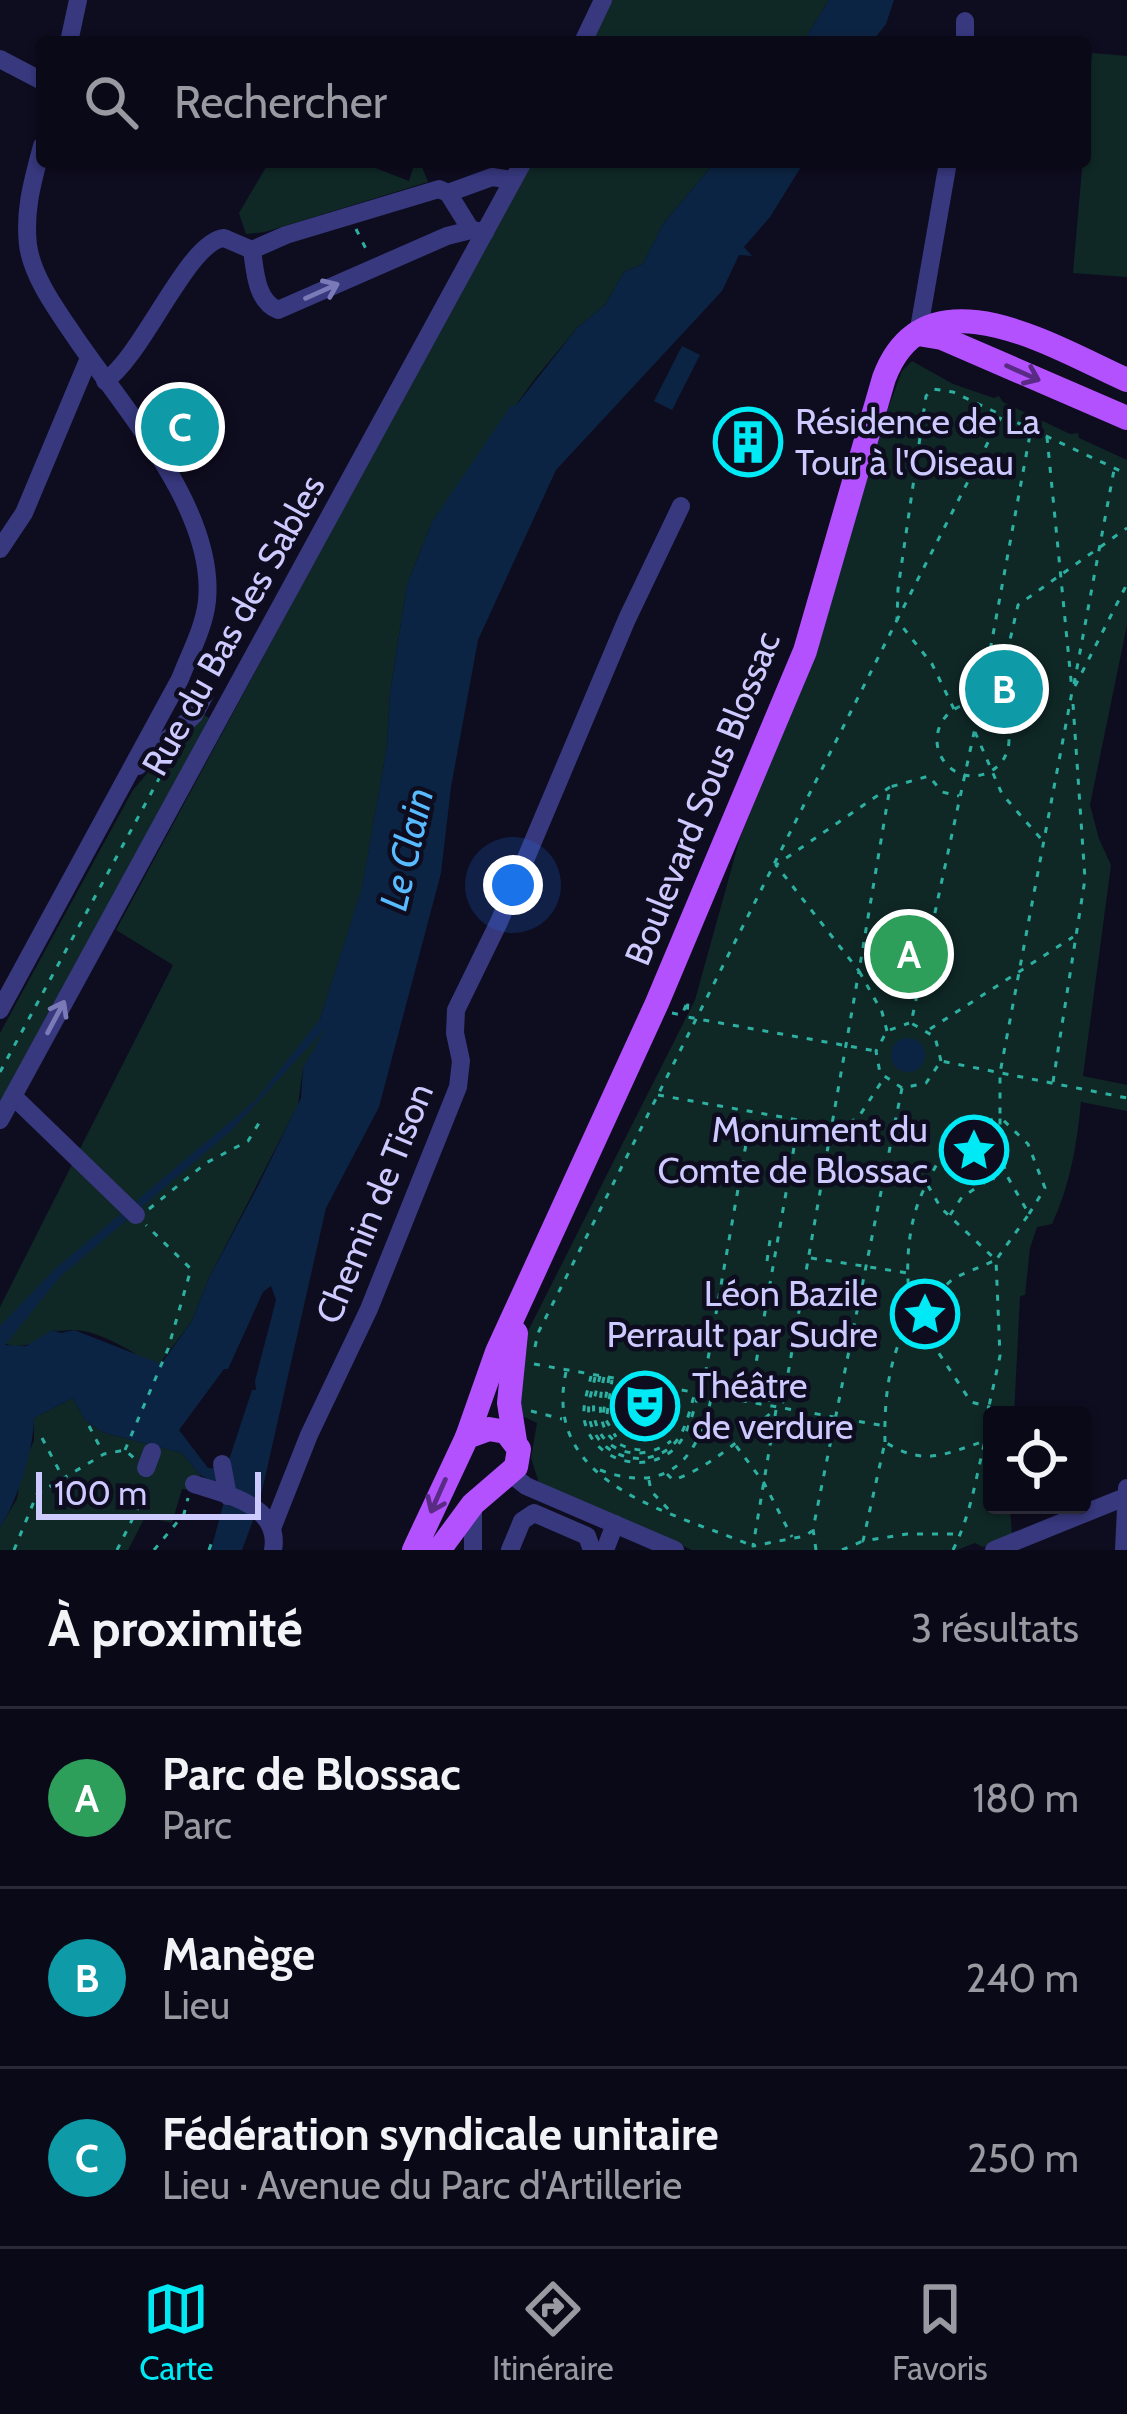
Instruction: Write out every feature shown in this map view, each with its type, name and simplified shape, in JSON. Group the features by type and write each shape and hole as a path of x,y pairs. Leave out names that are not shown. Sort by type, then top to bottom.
{"main road":[{"path":"918,334 950,322 985,321 1127,380"},
{"path":"918,334 942,338 1127,418"},
{"name":"Boulevard Sous Blossac","path":"496,1476 468,1465 465,1440 497,1352 657,1003 805,651 889,366 918,334"},
{"name":"Boulevard Sous Blossac","path":"473,1504 519,1458 509,1409 509,1377 515,1334 530,1285"},
{"path":"415,1550 465,1440 493,1428 515,1441"},
{"path":"440,1550 473,1504"}],"street":[{"path":"70,36 78,0"},
{"path":"586,36 604,0"},
{"path":"965,21 965,36"},
{"path":"0,59 36,78"},
{"path":"0,1010 180,679 207,602 203,552 178,491 52,303 28,250 26,207 36,168"},
{"path":"918,334 947,168"},
{"path":"448,193 518,171"},
{"name":"Rue du Bas des Sables","path":"0,1120 478,231 518,171"},
{"path":"105,381 117,372 208,242 224,238 252,250 286,235 440,189 478,231 415,249 278,310 267,303 256,282 252,250"},
{"path":"0,549 24,513 89,358"},
{"name":"Chemin de Tison","path":"273,1550 273,1526 309,1435 369,1309 458,1087 461,1061 456,1010 681,506"},
{"path":"180,679 224,706"},
{"path":"130,773 180,729 205,694"},
{"path":"13,1096 132,1211"},
{"path":"515,1441 529,1419"},
{"path":"223,1467 225,1495"},
{"path":"496,1476 676,1550"},
{"path":"192,1490 225,1495 257,1509 273,1526"},
{"path":"994,1550 1126,1493 1124,1550"},
{"path":"473,1504 473,1550"},
{"path":"510,1550 522,1521 533,1513 587,1536 592,1550"},
{"path":"605,1550 622,1525"}],"path":[{"path":"356,231 362,243"},
{"path":"954,709 932,664 898,620 898,589 926,396 933,389 942,389 1127,473"},
{"path":"811,1123 796,1136 772,1251 750,1397 697,1393 532,1364 538,1333 1002,416"},
{"path":"911,1023 985,681 1031,429"},
{"path":"1047,436 1085,879 1052,1083"},
{"path":"1029,1214 1007,1177 1000,1152 1000,1073 1114,468"},
{"path":"985,681 1000,684 1018,605 1127,528"},
{"path":"1072,693 1127,584"},
{"path":"980,705 1000,717 1006,728 1007,752 992,772 965,776 947,766 937,746 940,725 954,709 980,705"},
{"path":"0,1072 183,735 180,729"},
{"path":"974,730 1002,794 1043,842"},
{"path":"776,865 890,787 929,776 942,792 961,796"},
{"path":"752,1386 761,1387 759,1399 783,1402 890,787"},
{"path":"776,865 859,971 883,1012 887,1031 876,1051 876,1063 884,1078 902,1088 926,1083 941,1060 939,1045 928,1030 911,1023 887,1031"},
{"path":"928,1030 1076,935"},
{"path":"668,1013 682,1015 688,1000 684,1016 695,1020 876,1051"},
{"path":"941,1060 1127,1098"},
{"path":"657,1094 846,1126 858,1118 884,1078"},
{"path":"816,1550 813,1529 902,1088"},
{"path":"985,1406 970,1402 913,1314 910,1274 913,1222 944,1151 970,1129 1000,1117"},
{"path":"863,1541 885,1442 893,1354 913,1314 954,1278 996,1260 1046,1188 1028,1144 1000,1117"},
{"path":"14,1550 37,1494 104,1454 125,1450 168,1349 191,1269 141,1220 151,1206 206,1163 248,1141 259,1123"},
{"path":"796,1136 749,1127 703,1387 776,1408 885,1426"},
{"path":"944,1151 958,1165 977,1172 983,1183"},
{"path":"949,1216 962,1197 993,1180 990,1167 1000,1152"},
{"path":"977,1172 982,1166 990,1167"},
{"path":"927,1184 949,1216 996,1260 1000,1356 989,1406"},
{"path":"767,1261 770,1240"},
{"path":"809,1258 910,1274"},
{"path":"566,1370 562,1419 576,1447 618,1491 753,1546 793,1539 813,1529"},
{"path":"602,1376 584,1412 587,1429 604,1450 628,1462 647,1463 673,1450 686,1433 697,1393"},
{"path":"602,1376 607,1414"},
{"path":"602,1376 603,1414 616,1437"},
{"path":"602,1376 594,1416 610,1444 641,1455 671,1441"},
{"path":"602,1376 598,1404 602,1425 615,1443 642,1450"},
{"path":"592,1467 649,1479 666,1473 691,1453 712,1392"},
{"path":"666,1473 678,1480 735,1444 776,1408"},
{"path":"753,1546 776,1408"},
{"path":"529,1419 530,1410 562,1419"},
{"path":"709,1410 764,1483 793,1539"},
{"path":"89,1426 104,1454"},
{"path":"42,1438 63,1478"},
{"path":"885,1442 906,1456 926,1459 983,1442"},
{"path":"953,1550 974,1500 983,1456"},
{"path":"117,1550 152,1463"},
{"path":"649,1479 651,1491 671,1513"},
{"path":"154,1550 184,1514 192,1490"},
{"path":"698,1522 706,1520"},
{"path":"842,1550 863,1541 930,1532 961,1534"},
{"path":"209,1550 214,1536"}],"green space":[{"path":"612,0 829,0 807,36 594,36"},
{"path":"1092,53 1127,56 1127,277 1073,273 1082,168 1091,168"},
{"path":"265,168 375,168 409,181 413,168 422,168 428,182 265,232 246,234 239,213"},
{"path":"527,168 710,168 663,224 643,264 624,272 606,304 577,328 534,380 432,522 407,585 387,746 362,889 320,1019 326,1030 303,1068 298,1105 208,1280 192,1321 158,1366 83,1331 52,1330 40,1339 14,1346 0,1341 0,1307 173,965 116,930"},
{"path":"912,361 953,384 999,396 1127,460 1127,625 1090,805 1111,865 1083,1076 1127,1085 1127,1111 1081,1102 1064,1194 1052,1224 1037,1227 1030,1248 1025,1295 1020,1296 1014,1406 983,1406 983,1514 1011,1514 1012,1536 957,1550 692,1550 539,1483 531,1458 537,1423 520,1415 524,1339 695,1000 740,838 814,651 868,462 902,371"},
{"path":"195,717 209,718 0,1109 0,1033 133,790"},
{"path":"73,1398 85,1420 102,1432 182,1453 200,1475 195,1491 182,1489 172,1523 145,1517 128,1550 0,1550 0,1527 17,1499 22,1466 34,1441 34,1418"}],"water":[{"path":"829,0 894,0 877,36 807,36"},
{"name":"Le Clain","path":"710,168 800,168 770,217 744,247 752,256 739,255 722,291 556,470 478,640 451,787 441,873 379,1107 326,1208 259,1504 242,1550 211,1550 225,1498 222,1486 200,1475 182,1453 102,1432 85,1420 73,1398 34,1418 23,1475 0,1527 0,1326 55,1269 255,1101 320,1019 362,888 387,746 407,585 432,522 510,407 577,328 606,304 624,272 643,264 663,224","holes":["326,1028 303,1068 301,1098 208,1280 192,1321 161,1364 74,1330 52,1330 26,1346 5,1345 60,1277 231,1131","271,1286 276,1300 256,1390 252,1390 226,1469 208,1468 179,1430 228,1369 263,1292"]},
{"path":"682,346 700,355 672,410 654,401"},
{"path":"908,1038 920,1043 925,1055 920,1067 908,1072 896,1067 891,1055 896,1043"}],"place":[{"name":"Fédération syndicale unitaire","path":"180,427"},
{"name":"Résidence de La Tour à l'Oiseau","path":"748,442"},
{"name":"Manège","path":"1004,689"},
{"name":"Parc de Blossac","path":"909,954"},
{"name":"Monument du Comte de Blossac","path":"974,1150"},
{"name":"Léon Bazile Perrault par Sudre","path":"925,1314"},
{"name":"Théâtre de verdure","path":"645,1406"}]}
